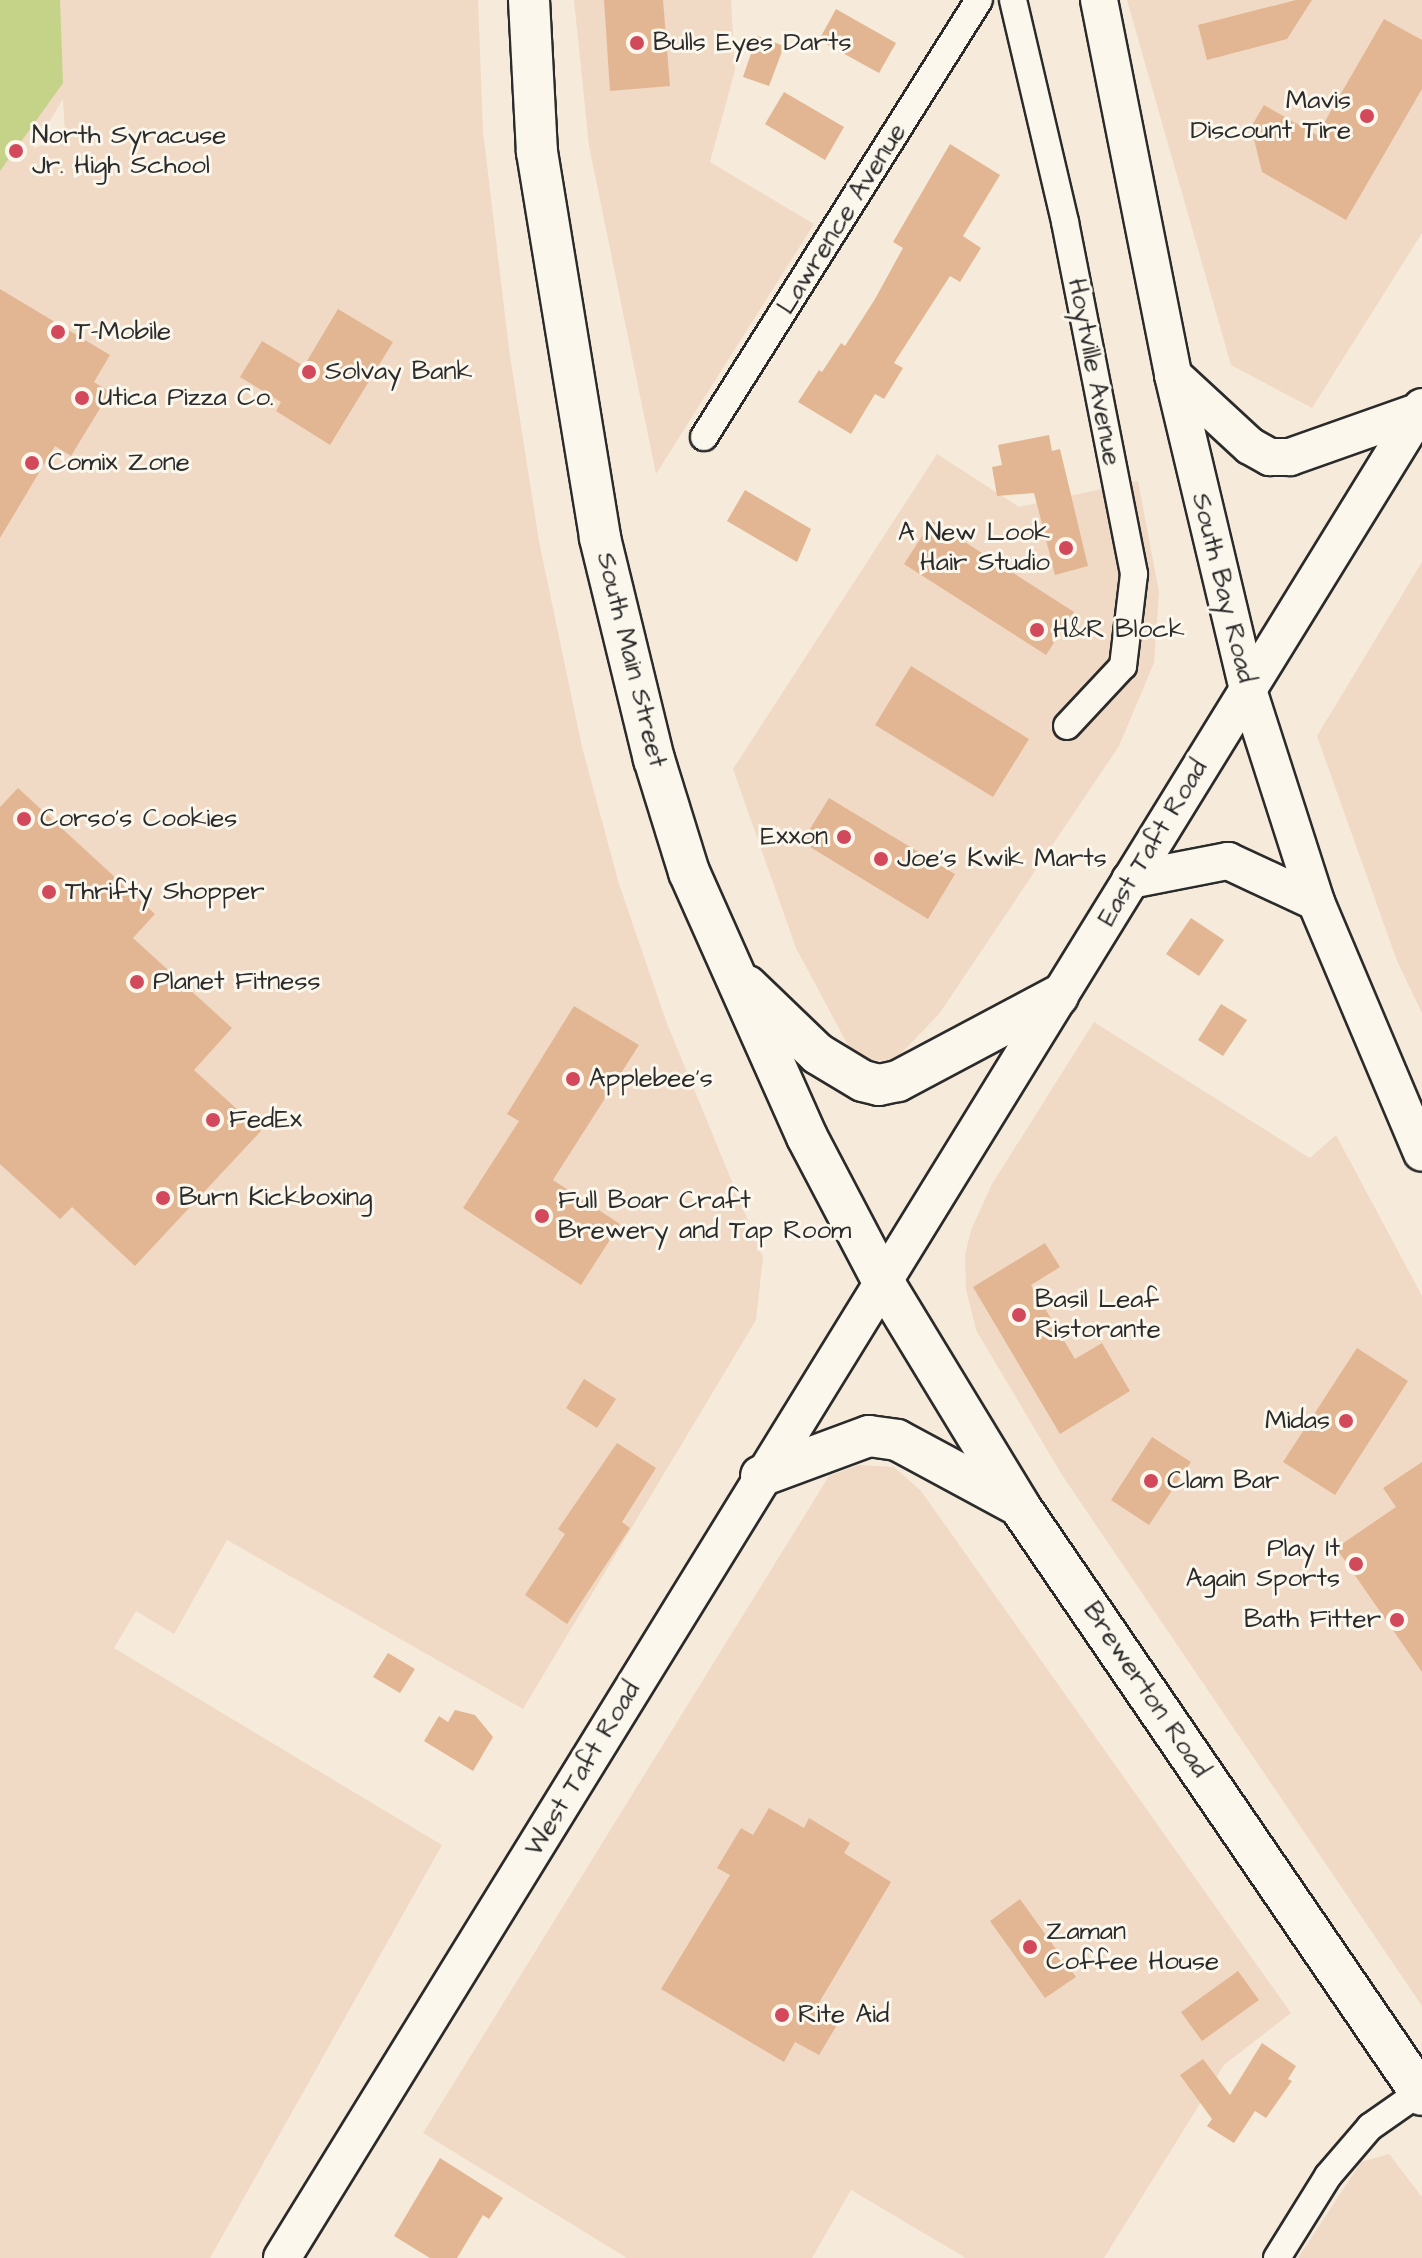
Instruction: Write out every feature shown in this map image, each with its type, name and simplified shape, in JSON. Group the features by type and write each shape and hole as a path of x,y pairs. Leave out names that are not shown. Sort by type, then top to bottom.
{"main road":[{"name":"South Main Street","path":"529,0 537,152 600,538 654,759 689,872 807,1137 881,1278"},
{"name":"South Bay Road","path":"1099,0 1173,375 1248,690 1316,902 1422,1153"},
{"path":"1173,375 1250,446 1270,457 1290,457 1421,409"},
{"name":"East Taft Road","path":"881,1278 1421,409"},
{"path":"1130,880 1228,861 1316,902"},
{"path":"733,972 818,1054 863,1081 879,1085 898,1081 1058,996"},
{"name":"West Taft Road","path":"282,2258 881,1278"},
{"name":"Brewerton Road","path":"881,1278 1020,1507 1421,2093"},
{"path":"761,1476 869,1436 897,1440 1020,1507"}],"street":[{"name":"Lawrence Avenue","path":"704,437 979,0"},
{"name":"Hoytville Avenue","path":"1013,0 1065,222 1134,574 1123,666 1067,726"},
{"path":"1277,2258 1328,2176 1370,2127 1421,2093"}],"shaded area":[{"path":"0,0 478,0 483,131 509,349 539,541 582,747 619,884 666,1021 763,1257 756,1320 523,1709 227,1540 174,1634 136,1611 114,1648 442,1845 210,2258 0,2258","holes":["63,99 65,135 33,149"]},
{"path":"574,0 731,0 735,70 710,162 814,224 656,474 589,146"},
{"path":"1127,0 1422,0 1422,233 1312,408 1231,365"},
{"path":"937,454 1019,507 1138,481 1159,592 1154,663 1119,746 939,1014 894,1061 869,1060 849,1047 796,948 733,769"},
{"path":"1422,562 1422,1013 1397,961 1317,736"},
{"path":"1094,1022 1310,1158 1336,1135 1422,1296 1422,2006 1062,1475 976,1330 966,1289 965,1255 971,1230 992,1184"},
{"path":"859,1465 894,1467 921,1491 1291,2013 1224,2065 1104,2258 966,2258 851,2190 812,2258 627,2258 423,2133 829,1476"},
{"path":"1389,2154 1422,2197 1422,2258 1298,2258 1361,2162"}],"green space":[{"name":"North Syracuse Jr. High School","path":"0,0 60,0 63,83 0,171"}],"building":[{"name":"Bulls Eyes Darts","path":"604,0 663,0 670,86 610,91"},
{"path":"1296,0 1312,0 1287,39 1207,60 1198,25"},
{"path":"836,9 896,43 879,73 819,40"},
{"name":"Mavis Discount Tire","path":"1384,19 1422,40 1422,89 1346,220 1262,172 1251,127 1264,105 1317,135"},
{"path":"757,36 784,46 769,86 743,77"},
{"path":"784,92 844,127 825,160 765,124"},
{"path":"950,144 1000,175 963,236 981,248 960,282 950,276 894,363 903,368 884,399 875,394 851,434 798,402 841,343 845,346 875,299 903,248 893,242"},
{"path":"0,289 110,355 94,382 110,392 71,456 55,446 0,538"},
{"name":"Solvay Bank","path":"338,309 393,342 330,445 276,411 281,402 240,377 262,341 304,366"},
{"path":"1049,435 1052,451 1060,449 1088,566 1055,575 1034,493 997,496 992,467 1002,465 998,445"},
{"path":"745,490 811,529 797,562 727,521"},
{"path":"932,521 1074,612 1046,655 904,564"},
{"path":"911,666 1029,739 993,797 875,725"},
{"path":"18,788 155,914 133,938 232,1028 194,1070 261,1131 135,1266 72,1207 60,1219 0,1164 0,807"},
{"path":"829,798 955,874 928,919 802,842"},
{"path":"1191,918 1224,940 1199,976 1166,954"},
{"path":"1221,1004 1247,1020 1223,1056 1198,1040"},
{"path":"574,1006 639,1045 553,1180 620,1224 581,1285 463,1208 519,1121 507,1114"},
{"name":"Basil Leaf Ristorante","path":"1045,1243 1060,1267 1031,1285 1075,1359 1102,1343 1130,1391 1060,1434 973,1287"},
{"name":"Midas","path":"1357,1348 1408,1381 1335,1495 1283,1462"},
{"path":"584,1379 616,1399 597,1428 566,1408"},
{"name":"Clam Bar","path":"1152,1437 1191,1462 1149,1525 1111,1500"},
{"path":"617,1443 656,1468 622,1522 630,1528 567,1624 525,1595 565,1534 558,1529"},
{"path":"1422,1462 1422,1672 1336,1548 1396,1507 1383,1488"},
{"path":"388,1653 415,1669 400,1693 373,1677"},
{"path":"455,1710 475,1715 493,1737 473,1771 424,1741 439,1716 448,1722"},
{"name":"Rite Aid","path":"769,1808 804,1828 809,1818 850,1843 844,1853 891,1882 814,2011 837,2025 819,2055 795,2042 784,2062 661,1989 730,1875 717,1868 741,1828 753,1835"},
{"path":"1020,1899 1076,1977 1045,1998 990,1921"},
{"path":"1238,1971 1259,2000 1202,2041 1181,2012"},
{"path":"1262,2043 1296,2066 1288,2079 1292,2081 1266,2118 1255,2111 1234,2143 1207,2126 1212,2119 1180,2075 1203,2059 1230,2095"},
{"path":"440,2158 503,2198 489,2219 483,2215 457,2258 430,2258 394,2236"}],"place":[{"name":"Bulls Eyes Darts","path":"637,43"},
{"name":"Mavis Discount Tire","path":"1367,116"},
{"name":"North Syracuse Jr. High School","path":"16,151"},
{"name":"T-Mobile","path":"58,332"},
{"name":"Solvay Bank","path":"309,372"},
{"name":"Utica Pizza Co.","path":"82,398"},
{"name":"Comix Zone","path":"32,463"},
{"name":"A New Look Hair Studio","path":"1066,548"},
{"name":"H&R Block","path":"1037,630"},
{"name":"Corso's Cookies","path":"24,819"},
{"name":"Exxon","path":"844,837"},
{"name":"Joe's Kwik Marts","path":"881,859"},
{"name":"Thrifty Shopper","path":"49,892"},
{"name":"Planet Fitness","path":"137,982"},
{"name":"Applebee's","path":"573,1079"},
{"name":"FedEx","path":"213,1120"},
{"name":"Burn Kickboxing","path":"163,1198"},
{"name":"Full Boar Craft Brewery and Tap Room","path":"542,1216"},
{"name":"Basil Leaf Ristorante","path":"1019,1315"},
{"name":"Midas","path":"1346,1421"},
{"name":"Clam Bar","path":"1151,1481"},
{"name":"Play It Again Sports","path":"1356,1564"},
{"name":"Bath Fitter","path":"1397,1620"},
{"name":"Zaman Coffee House","path":"1030,1947"},
{"name":"Rite Aid","path":"782,2015"}]}
